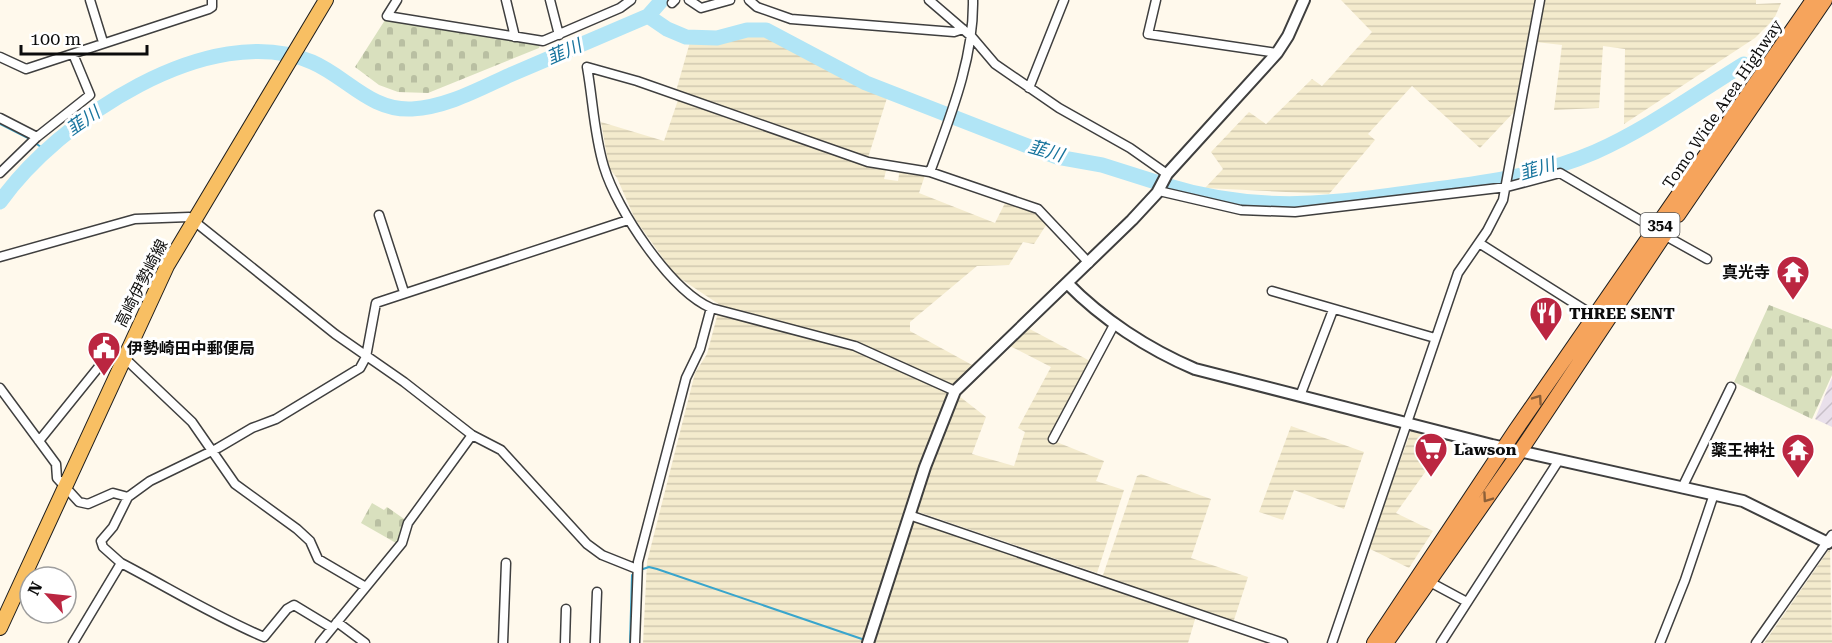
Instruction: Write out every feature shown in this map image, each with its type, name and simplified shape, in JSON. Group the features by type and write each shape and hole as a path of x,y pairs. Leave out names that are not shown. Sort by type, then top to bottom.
{"highway":[{"name":"Tomo Wide Area Highway","path":"1374,643 1505,447 1813,0"},
{"name":"Tomo Wide Area Highway","path":"1386,643 1521,450 1825,0"}],"main road":[{"name":"高崎伊勢崎線","path":"0,627 157,286 193,220 290,64 326,0"}],"street":[{"path":"90,0 103,42"},
{"path":"0,57 26,69 209,9 212,7 212,0"},
{"path":"397,0 387,16 543,40 620,8 631,0"},
{"path":"506,0 515,37"},
{"path":"550,0 559,35"},
{"path":"689,0 701,8 730,0"},
{"path":"749,0 757,7 791,19 954,32 963,29"},
{"path":"929,0 972,37 995,64 1029,88 1167,174"},
{"path":"930,172 953,110 972,37 973,0"},
{"path":"1029,88 1064,0"},
{"path":"1156,0 1148,34 1277,53"},
{"path":"868,643 909,515 955,391 1089,263 1159,191 1167,174 1277,53 1288,36 1304,0"},
{"path":"1332,643 1458,273 1500,210 1507,185 1539,0"},
{"path":"0,173 37,137 90,95 73,54"},
{"path":"955,391 855,346 711,308 702,303 662,266 628,220 604,167 586,67 637,81 868,162 930,172 1038,209 1089,263"},
{"path":"0,118 37,137"},
{"path":"1159,191 1210,205 1276,213 1313,211 1507,185 1556,173 1565,174 1645,223"},
{"path":"379,215 404,292"},
{"path":"0,257 135,219 185,216 366,357 472,435 501,450 587,544 602,555 637,569"},
{"path":"365,643 294,605 287,609 262,640 214,616 186,597 121,563 103,547 101,541 113,527 128,497 150,481 213,451 310,399 360,368 366,357 376,303 628,220"},
{"path":"1665,235 1707,260"},
{"path":"1479,243 1585,310"},
{"path":"1067,283 1115,323 1162,354 1195,369 1505,447 1714,494 1762,508 1831,541 1756,643"},
{"path":"1272,291 1435,338"},
{"path":"634,643 637,569 684,384 700,349 711,308"},
{"path":"1300,396 1333,310"},
{"path":"1053,439 1115,323"},
{"path":"39,441 114,348 192,422 235,484 297,529 310,541 318,559 364,586"},
{"path":"1682,488 1731,387"},
{"path":"0,388 56,464 57,478 79,502 88,504 113,494 128,497"},
{"path":"320,643 364,586 402,543 408,523 472,435"},
{"path":"1441,643 1559,460"},
{"path":"1660,643 1685,580 1714,494"},
{"path":"909,515 1283,643"},
{"path":"73,643 121,563"},
{"path":"504,643 506,563"},
{"path":"1428,581 1467,602"},
{"path":"595,643 597,592"},
{"path":"565,643 566,609"}],"shaded area":[{"path":"1341,0 1756,0 1756,4 1781,3 1774,19 1755,38 1624,124 1625,49 1603,46 1599,108 1554,110 1562,45 1527,41 1515,111 1480,148 1412,86 1368,134 1375,140 1329,194 1205,188 1223,169 1211,152 1249,112 1266,124 1312,79 1322,86 1372,32"},
{"path":"768,32 887,98 866,164 887,166 884,179 898,181 900,168 925,175 919,193 995,223 1006,201 1038,212 1048,222 1034,244 1023,242 1009,265 977,266 910,322 910,331 974,366 950,389 986,417 972,454 1014,466 1025,432 1018,428 1051,367 1008,345 1026,327 1090,361 1049,439 1104,461 1096,481 1124,490 1097,573 907,508 863,643 643,643 647,562 695,373 707,354 720,305 675,275 635,219 617,178 609,168 601,122 664,141 678,100 674,98 690,42 717,44 750,33"},
{"path":"1832,378 1832,427 1815,419"},
{"path":"1291,426 1364,452 1344,509 1294,490 1283,520 1259,512"},
{"path":"1411,431 1448,440 1396,513 1433,531 1409,568 1368,548"},
{"path":"1141,474 1211,499 1191,558 1248,577 1233,623 1105,578 1103,575 1137,476"},
{"path":"914,521 1196,616 1188,643 872,643 910,523"},
{"path":"1830,548 1832,643 1764,643 1776,626"}],"green space":[{"path":"385,20 540,45 539,48 428,93 398,92 379,85 355,67"},
{"path":"1769,305 1832,329 1832,375 1812,419 1734,382"},
{"path":"372,503 384,510 387,507 407,521 396,543 361,523"}],"waterway":[{"name":"韮川","path":"0,202 26,171 58,140 97,111 139,85 183,66 228,54 272,52 312,62 325,68 359,92 384,105 397,108 425,108 463,97 648,16 662,0"},
{"name":"韮川","path":"648,16 667,29 686,37 717,38 747,30 766,30 866,83 1025,145 1057,157 1102,165 1159,183"},
{"name":"韮川","path":"1165,185 1234,200 1300,204 1366,198 1517,176 1576,160 1614,143 1744,64"},
{"path":"0,124 30,139"},
{"path":"34,142 45,150"},
{"path":"640,570 649,567 657,569 862,639"},
{"path":"630,643 632,575 635,573"}],"place":[{"name":"真光寺","path":"1793,301"},
{"name":"THREE SENT","path":"1546,342"},
{"name":"伊勢崎田中郵便局","path":"104,377"},
{"name":"Lawson","path":"1431,478"},
{"name":"薬王神社","path":"1798,479"}]}
